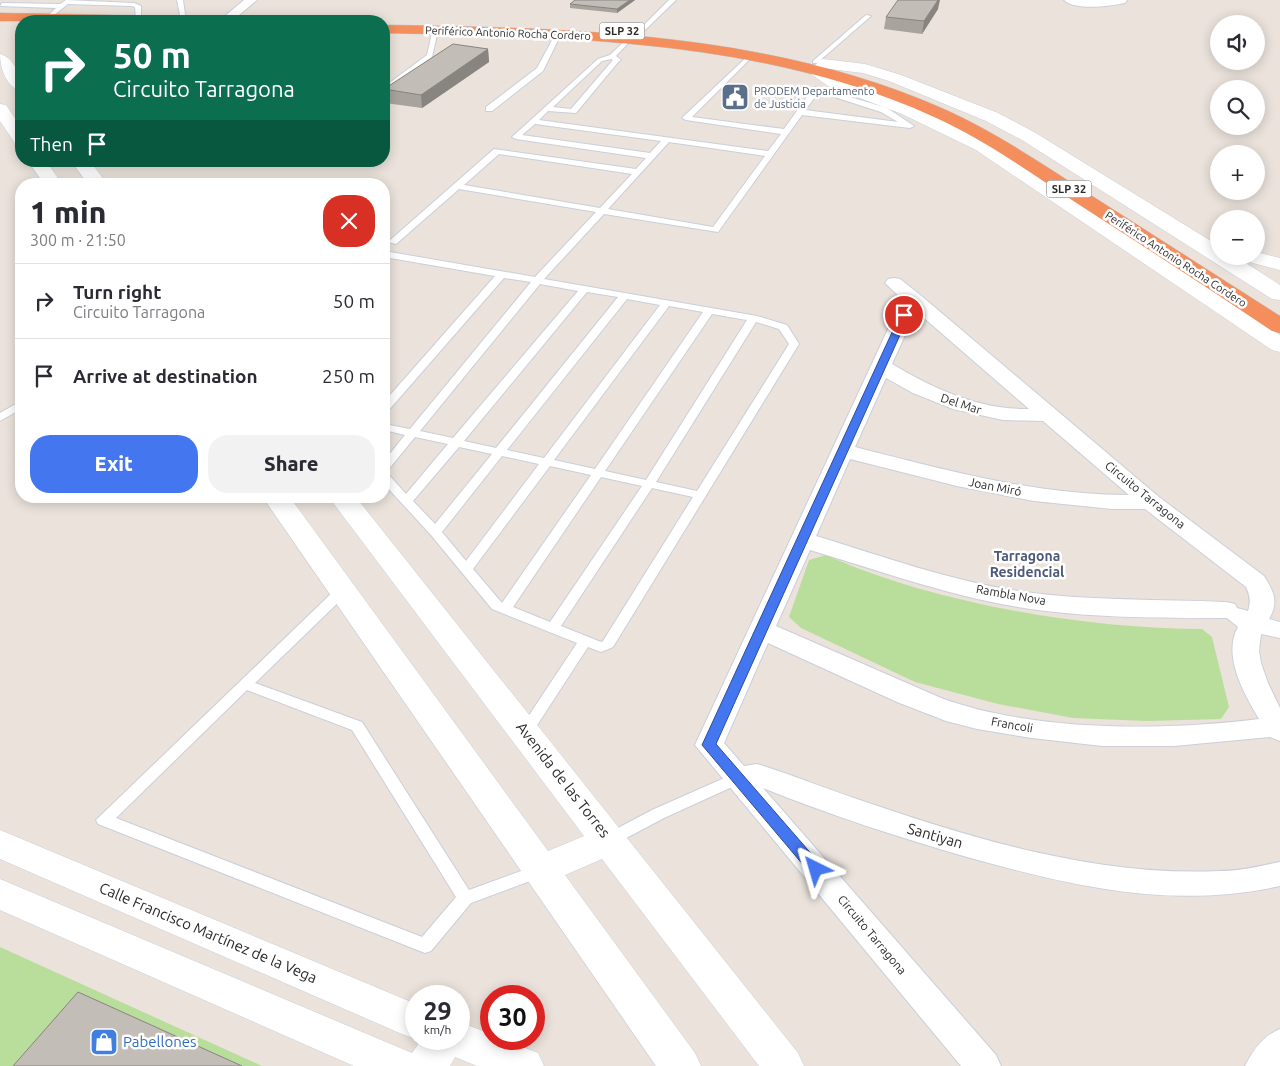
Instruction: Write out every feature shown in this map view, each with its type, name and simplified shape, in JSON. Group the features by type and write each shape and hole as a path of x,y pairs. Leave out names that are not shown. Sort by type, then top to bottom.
{"highway":[{"path":"1,9 121,15"},
{"path":"0,24 15,24"},
{"name":"Periférico Antonio Rocha Cordero","path":"390,24 520,26 715,41 817,65 935,101 979,120 1014,140 1280,310"},
{"path":"0,30 15,26"},
{"name":"Periférico Antonio Rocha Cordero","path":"390,29 635,35 817,65"},
{"name":"Periférico Antonio Rocha Cordero","path":"850,76 921,105 998,143 1280,326"}],"main road":[{"path":"0,58 15,78"},
{"path":"817,65 865,69 895,78 992,117 1028,136 1210,250"},
{"path":"817,65 834,82 908,110 982,146 1280,344"},
{"path":"7,116 15,129"},
{"path":"41,167 49,178"},
{"path":"85,167 93,178"},
{"path":"1190,237 1210,244"},
{"path":"1265,260 1280,264"},
{"path":"1233,265 1280,294"},
{"path":"280,503 680,1066"},
{"name":"Avenida de las Torres","path":"346,503 783,1066"},
{"path":"540,870 609,840"},
{"name":"Calle Francisco Martínez de la Vega","path":"0,844 405,1017"},
{"path":"0,894 398,1066"},
{"path":"470,1044 523,1066"},
{"path":"427,1066 437,1050"}],"street":[{"path":"232,15 251,0"},
{"path":"1070,0 1099,4 1121,0"},
{"name":"Circuito Tarragona","path":"983,1066 709,745 881,366 903,290 1151,502 1255,582 1263,592 1265,613 1246,649 1252,683 1264,707 1279,728"},
{"name":"Del Mar","path":"881,366 908,383 961,405 991,413 1020,416 1048,414"},
{"name":"Joan Miró","path":"843,451 1012,491 1088,502 1151,502"},
{"name":"Rambla Nova","path":"802,540 930,578 1024,600 1265,613 1280,630"},
{"name":"Francoli","path":"761,630 911,697 958,714 1022,728 1086,735 1148,736 1279,728"},
{"name":"Santiyan","path":"738,778 748,776 764,777 892,824 987,851 1085,874 1174,884 1222,884 1280,874"},
{"path":"1263,1066 1280,1045"}],"lane":[{"path":"1,9 18,0"},
{"path":"180,0 183,15"},
{"path":"652,156 516,137 600,60 612,56 673,0"},
{"path":"817,65 868,16"},
{"path":"390,86 430,56 434,30"},
{"path":"490,108 540,69 558,34"},
{"path":"751,55 686,118 786,132"},
{"path":"546,109 573,111 617,60 612,56"},
{"path":"457,186 715,230 800,112 818,89 884,110 910,126 800,112"},
{"path":"533,121 770,154"},
{"path":"390,461 538,280 667,140"},
{"path":"393,242 497,151 638,172"},
{"path":"390,255 753,318 783,327 794,344 608,644 600,647 497,606 435,532 390,484"},
{"path":"390,402 502,274"},
{"path":"406,502 585,289"},
{"path":"435,532 624,296"},
{"path":"466,568 666,303"},
{"path":"504,610 709,311"},
{"path":"552,629 649,484 753,318"},
{"path":"0,418 15,408"},
{"path":"390,428 700,495"},
{"path":"342,591 104,820 425,946 465,898 540,870"},
{"path":"525,732 585,641"},
{"path":"245,684 356,726 465,898"},
{"name":"Santiyan","path":"609,840 658,814 738,778"}],"green space":[{"path":"826,555 913,587 961,600 1010,610 1109,624 1202,629 1212,637 1229,707 1221,719 1147,721 1073,718 998,704 915,682 801,628 789,617 809,560"},
{"path":"0,947 262,1066 0,1066"}],"building":[{"path":"575,0 630,0 617,9 570,4"},
{"path":"898,0 938,0 924,21 886,17"},
{"path":"453,44 488,49 421,95 390,90 390,85"},
{"path":"78,992 242,1066 13,1066"}],"place":[{"name":"PRODEM Departamento de Justicia","path":"735,97"},
{"name":"Pabellones","path":"104,1042"}],"district":[{"name":"Tarragona Residencial","path":"1027,564"}],"route":[{"path":"816,869 709,745 904,315"}]}
